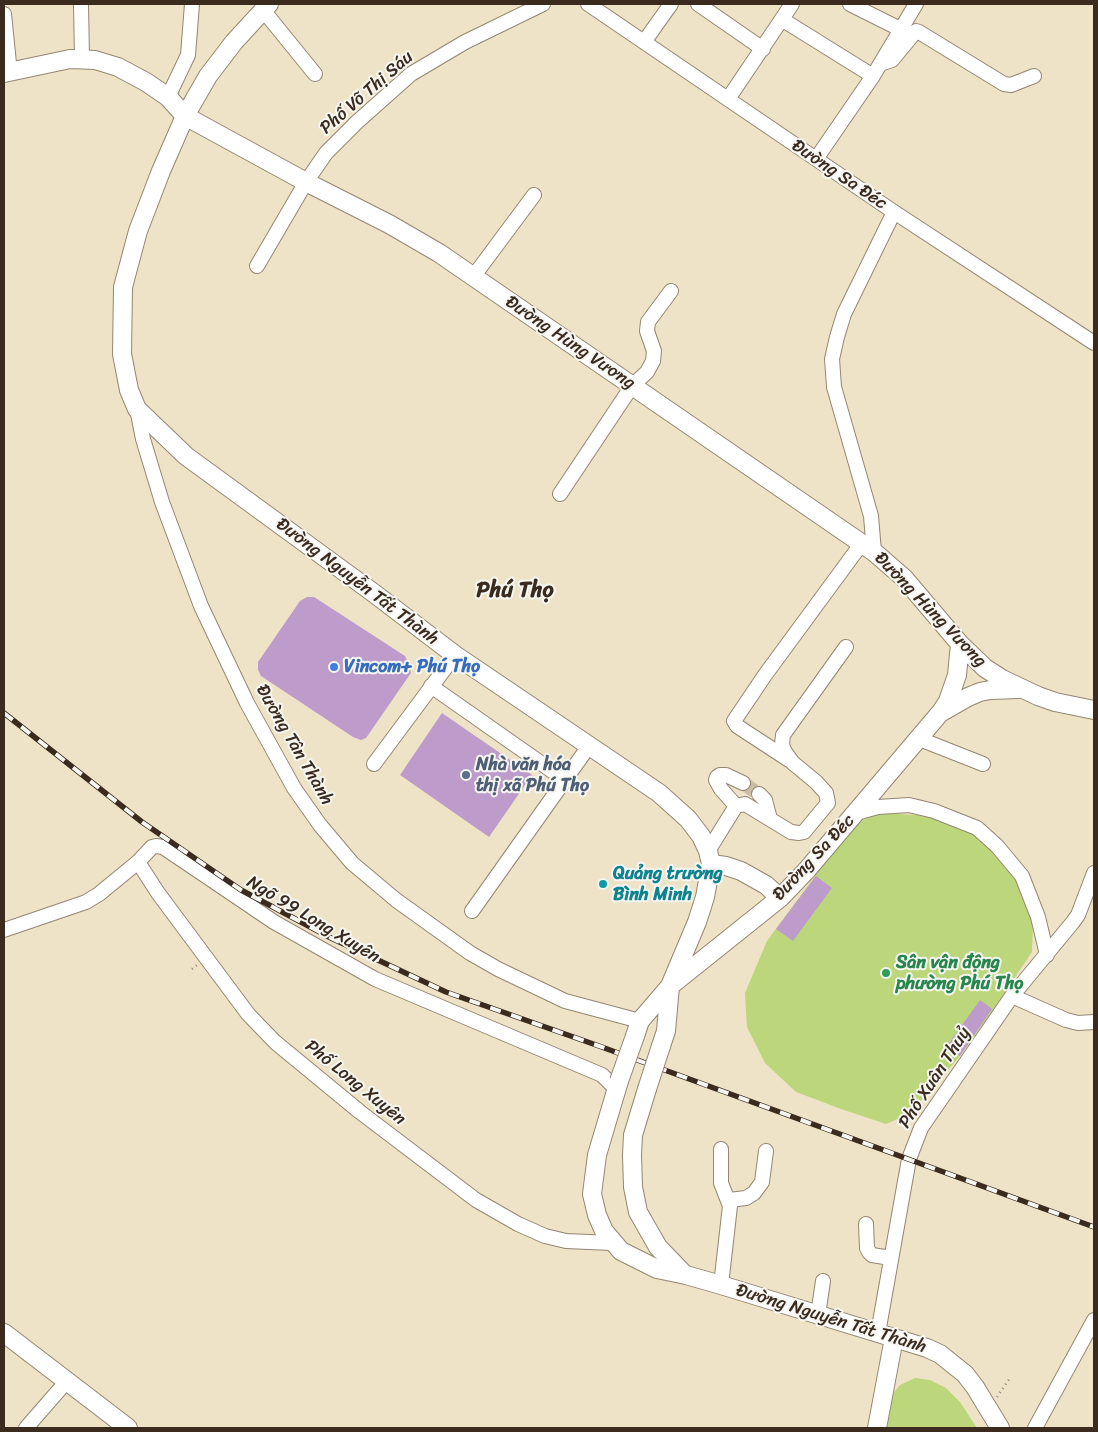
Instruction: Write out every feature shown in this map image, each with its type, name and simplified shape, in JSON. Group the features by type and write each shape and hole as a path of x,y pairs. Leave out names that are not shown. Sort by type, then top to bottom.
{"main road":[{"name":"Đường Nguyễn Tất Thành","path":"266,7 234,42 208,76 185,116 138,231 123,287 122,354 129,390 136,409 186,456 455,655 659,793 688,819 701,836 709,858"},
{"name":"Đường Hùng Vương","path":"7,73 70,58 82,58 118,67 168,96 185,116 306,182 389,224 439,253 868,547 904,578 960,644 985,668 1022,689 1055,702 1094,710"},
{"name":"Đường Sa Đéc","path":"670,986 780,898 856,813 948,701 957,675 960,644"},
{"name":"Đường Sa Đéc","path":"940,713 980,692 1022,689"},
{"path":"638,1028 670,986 697,922 705,897 709,858 748,874 766,885 780,898"},
{"name":"Đường Nguyễn Tất Thành","path":"670,986 666,1031 633,1135 633,1187 638,1212 658,1248 686,1275"},
{"name":"Đường Nguyễn Tất Thành","path":"638,1028 618,1085 598,1155 592,1194 597,1215 612,1243 621,1251 657,1269 721,1285 927,1348 940,1354 965,1374 1000,1428"},
{"path":"4,1333 128,1428"},
{"path":"877,1428 886,1336"}],"street":[{"path":"81,4 82,58"},
{"path":"168,96 188,55 192,4"},
{"name":"Phố Võ Thị Sáu","path":"257,266 306,182 326,153 357,122 411,74 465,42 543,4"},
{"name":"Đường Sa Đéc","path":"588,4 894,212 844,314 836,337 832,359 834,387 871,516 868,547"},
{"path":"644,42 671,4"},
{"path":"698,4 763,49"},
{"path":"728,99 792,4"},
{"path":"850,4 900,29"},
{"path":"816,160 873,76 916,4"},
{"path":"266,7 315,74"},
{"path":"4,14 7,73"},
{"path":"783,20 873,76"},
{"path":"880,63 887,63 892,60 916,31 1004,84 1011,85 1034,76"},
{"path":"473,276 534,195"},
{"path":"894,212 1094,343"},
{"path":"560,494 632,386 647,372 653,361 654,350 647,331 648,322 671,291"},
{"name":"Đường Tân Thành","path":"136,409 143,440 162,502 201,606 246,703 294,788 320,825 352,863 396,900 470,953 498,970 564,1001 638,1028"},
{"path":"736,806 746,804 791,832 799,833 804,832 828,803 826,793 816,782 793,763 737,726 734,721 765,676 868,547"},
{"path":"793,763 782,745 782,735 846,647"},
{"path":"374,764 455,655"},
{"path":"431,686 565,780"},
{"path":"917,738 983,764"},
{"path":"472,911 589,746"},
{"path":"736,806 721,789 716,778 720,775 726,775 743,782"},
{"path":"760,794 765,800 770,819"},
{"path":"856,813 878,808 909,805 934,811 977,828 997,846 1022,876 1038,917 1046,955"},
{"path":"709,858 736,806"},
{"name":"Ngõ 99 Long Xuyên","path":"4,930 86,902 99,894 138,862 152,847 163,847 274,922 375,979 602,1075 618,1085"},
{"name":"Phố Long Xuyên","path":"138,862 158,893 248,1014 275,1042 360,1112 476,1200 518,1224 545,1236 566,1241 612,1243"},
{"name":"Phố Xuân Thuỷ","path":"886,1336 891,1258 909,1159 921,1128 1012,996 1078,915 1094,873"},
{"path":"1012,996 1066,1020 1078,1023 1094,1022"},
{"path":"721,1149 720,1178 730,1206 721,1285"},
{"path":"729,1200 746,1198 754,1194 762,1182 766,1151"},
{"path":"866,1224 867,1248 869,1252 872,1255 891,1258"},
{"path":"818,1315 823,1281"},
{"path":"1035,1428 1094,1320"},
{"path":"26,1428 67,1381"}],"path":[{"path":"989,1409 1010,1378"}],"green space":[{"name":"Sân vận động phường Phú Thọ","path":"881,813 917,815 948,822 975,834 993,850 1018,881 1028,903 1033,924 1032,952 960,1056 910,1114 886,1124 796,1092 765,1063 747,1027 745,993 767,941 855,823"},
{"path":"915,1378 930,1380 946,1388 960,1402 977,1428 886,1428 890,1397 900,1385"}],"building":[{"name":"Vincom+ Phú Thọ","path":"307,597 314,597 405,656 409,664 411,673 366,738 361,740 353,737 261,676 258,670 258,662 300,601"},
{"name":"Nhà văn hóa thị xã Phú Thọ","path":"442,713 532,775 489,837 400,775"},
{"path":"816,876 832,888 793,941 776,929"},
{"path":"980,1000 992,1009 960,1056 947,1046"}],"tunnel":[{"path":"743,783 759,794"}],"railway":[{"path":"4,713 142,822 241,890 331,938 446,992 1094,1227"}],"place":[{"name":"Vincom+ Phú Thọ","path":"334,667"},
{"name":"Nhà văn hóa thị xã Phú Thọ","path":"466,775"},
{"name":"Quảng trường Bình Minh","path":"603,884"},
{"name":"Sân vận động phường Phú Thọ","path":"886,973"}],"district":[{"name":"Phú Thọ","path":"515,591"}]}
